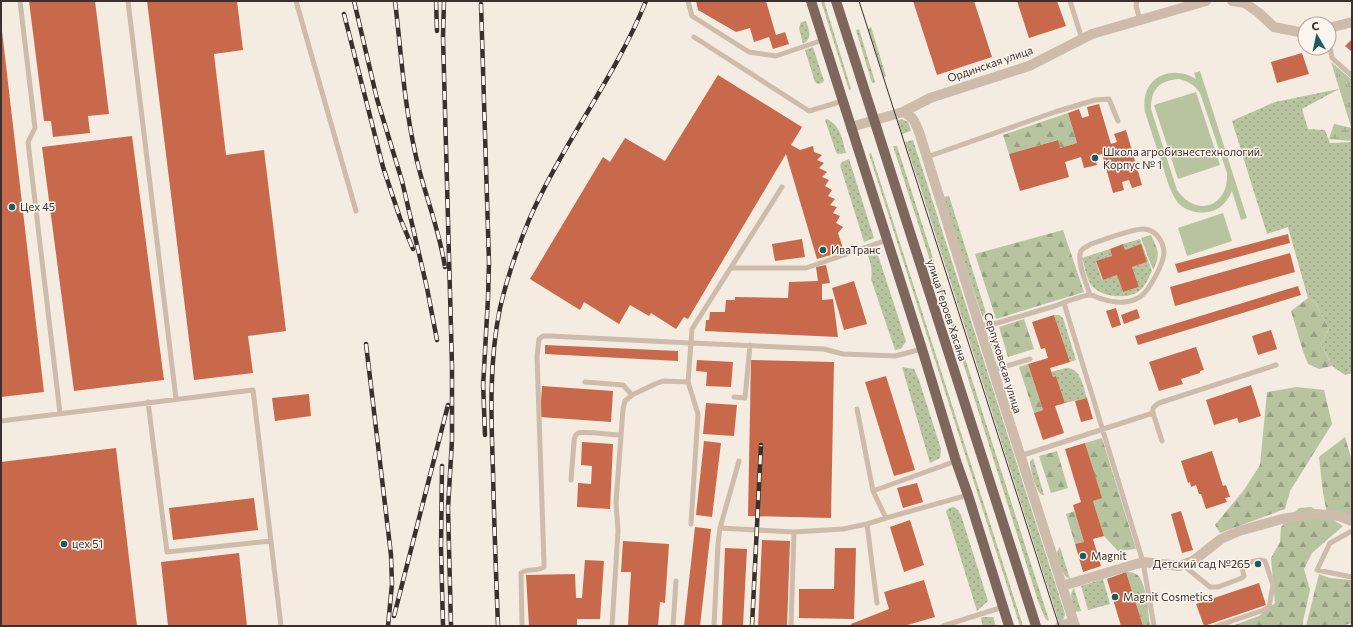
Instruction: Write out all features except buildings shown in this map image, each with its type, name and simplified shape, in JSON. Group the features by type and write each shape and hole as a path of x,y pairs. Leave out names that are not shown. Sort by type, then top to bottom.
{"main road":[{"path":"811,1 1009,626"},
{"name":"улица Героев Хасана","path":"836,1 1036,626"}],"street":[{"name":"Ординская улица","path":"851,127 903,112 930,98 1029,66 1092,34 1206,1"},
{"path":"1232,1 1245,3 1274,27 1297,32"},
{"path":"1337,26 1352,22"},
{"name":"Серпуховская улица","path":"903,112 909,114 914,120 927,157 1074,624"},
{"path":"1062,586 1143,562 1178,566 1193,562 1221,539 1239,531 1282,519 1315,514 1338,516 1352,521"},
{"path":"1060,626 1074,624"}],"lane":[{"path":"20,1 35,128 28,142 60,413"},
{"path":"128,1 176,399"},
{"path":"296,1 356,211"},
{"path":"688,1 692,16 749,52 776,56 824,40"},
{"path":"1070,1 1082,39"},
{"path":"1137,1 1136,6 1140,20"},
{"path":"694,37 809,111 842,101"},
{"path":"1332,56 1352,76"},
{"path":"927,157 1054,112 1095,100 1109,99 1118,121"},
{"path":"691,524 698,414 688,382 692,330 782,187"},
{"path":"979,326 994,324 1090,295 1113,302 1130,301 1142,296 1151,285 1157,274 1163,257 1164,252 1162,242 1157,235 1149,230 1139,229 1085,247 1081,251 1079,259 1090,295"},
{"path":"730,268 806,268 887,240"},
{"path":"1064,303 1143,562 1154,626"},
{"path":"522,626 521,573 527,570 542,569 544,567 537,356 539,339 543,336 824,349 843,354 895,356 922,349"},
{"path":"734,397 745,398 750,345"},
{"path":"993,370 1030,359"},
{"path":"1162,441 1153,414 1152,409 1154,405 1276,365"},
{"path":"612,626 618,531 616,502 623,409 625,401 632,395 663,381 688,382"},
{"path":"585,382 623,384 632,395"},
{"path":"1,421 253,390 281,626"},
{"path":"148,402 167,552 271,541"},
{"path":"857,409 873,491 886,518"},
{"path":"1020,456 1153,414"},
{"path":"571,480 574,442 578,433 621,435"},
{"path":"714,626 720,528 739,461"},
{"path":"873,491 956,461"},
{"path":"720,528 794,532 843,529 868,524 968,495"},
{"path":"868,524 877,603"},
{"path":"1352,531 1330,543 1317,570 1352,577"},
{"path":"791,626 794,532"},
{"path":"1183,565 1207,586 1213,588 1242,578 1244,576 1242,568 1245,564 1258,560 1265,561 1273,585 1269,607 1217,626"},
{"path":"673,626 676,581"},
{"path":"943,626 1003,606"}],"green space":[{"path":"821,1 824,1 851,89 849,90"},
{"path":"806,21 809,36 803,44 799,28 801,22"},
{"path":"871,27 886,76 884,78 868,29"},
{"path":"859,29 875,82 872,83 856,30"},
{"path":"813,47 824,81 818,84 815,82 805,50"},
{"path":"1331,62 1352,80 1352,130"},
{"path":"1200,71 1247,218 1241,220 1232,191 1219,208 1203,213 1187,209 1178,203 1169,186 1145,112 1145,95 1151,84 1162,75 1168,73 1183,73 1196,79 1194,73","holes":["1178,79 1193,85 1200,93 1227,173 1226,185 1223,194 1217,201 1210,205 1202,206 1193,204 1185,199 1177,190 1151,109 1151,102 1157,87 1171,80"]},
{"path":"1339,89 1302,109 1308,129 1325,130 1330,143 1352,142 1352,373 1345,375 1332,366 1321,344 1329,329 1315,302 1308,298 1288,227 1267,234 1232,121 1275,102"},
{"path":"1196,92 1220,165 1178,179 1154,105"},
{"path":"1068,113 1077,143 1060,148 1057,140 1009,154 1003,135"},
{"path":"827,119 838,129 846,153 838,154 836,152 825,120"},
{"path":"902,119 908,122 911,131 902,134 898,120"},
{"path":"1334,124 1352,128 1352,141 1329,139"},
{"path":"913,140 1065,614 1063,620 1060,622 905,142"},
{"path":"893,146 897,146 1049,620 1048,621 1045,618 1038,601"},
{"path":"871,153 1023,626 1020,626 869,154"},
{"path":"849,159 874,238 864,242 840,165 842,162"},
{"path":"949,196 989,322 984,320 981,313 943,197"},
{"path":"1223,213 1232,241 1187,256 1178,228"},
{"path":"1063,230 1084,292 996,319 975,254"},
{"path":"1151,235 1158,252 1153,270 1141,238"},
{"path":"1140,239 1152,271 1147,282 1141,289 1128,296 1115,296 1102,293 1093,287 1087,277 1082,258 1110,249 1112,256 1096,262 1102,280 1117,275 1123,292 1139,287 1132,267 1147,262 1141,245 1125,250 1123,244"},
{"path":"876,249 906,341 901,349 895,350 871,279 870,262 867,253 870,250"},
{"path":"1308,298 1315,302 1329,329 1321,344 1332,366 1319,369 1308,364 1303,351 1291,311"},
{"path":"1054,315 1059,315 1063,318 1076,360 1070,362"},
{"path":"1024,319 1034,349 1008,357 999,327"},
{"path":"992,331 1002,363 997,360 989,339 989,334"},
{"path":"1028,364 1043,410 1034,413 1019,367"},
{"path":"902,367 914,369 919,380 941,449 940,458 930,463"},
{"path":"1066,368 1075,371 1081,378 1087,398 1065,403 1056,376 1053,377 1051,372"},
{"path":"1297,387 1324,390 1332,424 1290,491 1285,509 1220,533 1215,525 1244,490 1260,465 1267,392"},
{"path":"1345,437 1352,461 1352,516 1327,513 1319,457"},
{"path":"1102,438 1136,549 1118,551 1104,536 1093,501 1101,498 1085,443"},
{"path":"1057,451 1068,488 1051,493 1039,456"},
{"path":"1033,458 1044,495 1041,495 1039,492 1033,477 1030,462"},
{"path":"954,507 961,515 988,601 977,611 946,511 949,508"},
{"path":"1311,507 1343,526 1312,553 1304,569 1310,590 1302,626 1232,626 1259,616 1275,603 1271,558 1280,542 1281,527 1299,508"},
{"path":"1075,511 1084,542 1075,544 1066,514"},
{"path":"1060,547 1070,579 1064,575 1061,567 1057,552"},
{"path":"1126,572 1139,576 1146,595 1150,626 1143,626"},
{"path":"1319,574 1330,578 1352,580 1352,623 1341,626 1306,626"},
{"path":"1103,579 1110,604 1088,610 1081,586"},
{"path":"1074,588 1081,611 1075,612 1073,606 1071,594"},
{"path":"982,617 993,617 996,626 983,626 981,619"}],"tram line":[{"path":"859,1 1059,626"}],"railway":[{"path":"354,1 377,99 402,181 427,288 437,340"},
{"path":"395,1 405,96 411,133 418,166 439,238 445,267"},
{"path":"436,1 437,31"},
{"path":"444,1 443,37 452,366 452,440 448,508 451,626"},
{"path":"498,626 491,409 492,369 496,328 500,308 516,253 542,192 619,57 646,1"},
{"path":"481,4 489,263 483,387"},
{"path":"344,14 383,167 400,218 413,249"},
{"path":"366,344 391,555 392,584 388,626"},
{"path":"483,381 485,435"},
{"path":"394,616 448,405"},
{"path":"752,626 761,445"},
{"path":"442,466 441,548 443,626"}],"place":[{"name":"Школа агробизнестехнологий. Корпус № 1","path":"1095,158"},
{"name":"Цех 45","path":"12,207"},
{"name":"ИваТранс","path":"823,250"},
{"name":"цех 51","path":"64,544"},
{"name":"Magnit","path":"1083,556"},
{"name":"Детский сад №265","path":"1258,564"},
{"name":"Magnit Cosmetics","path":"1115,597"}]}
